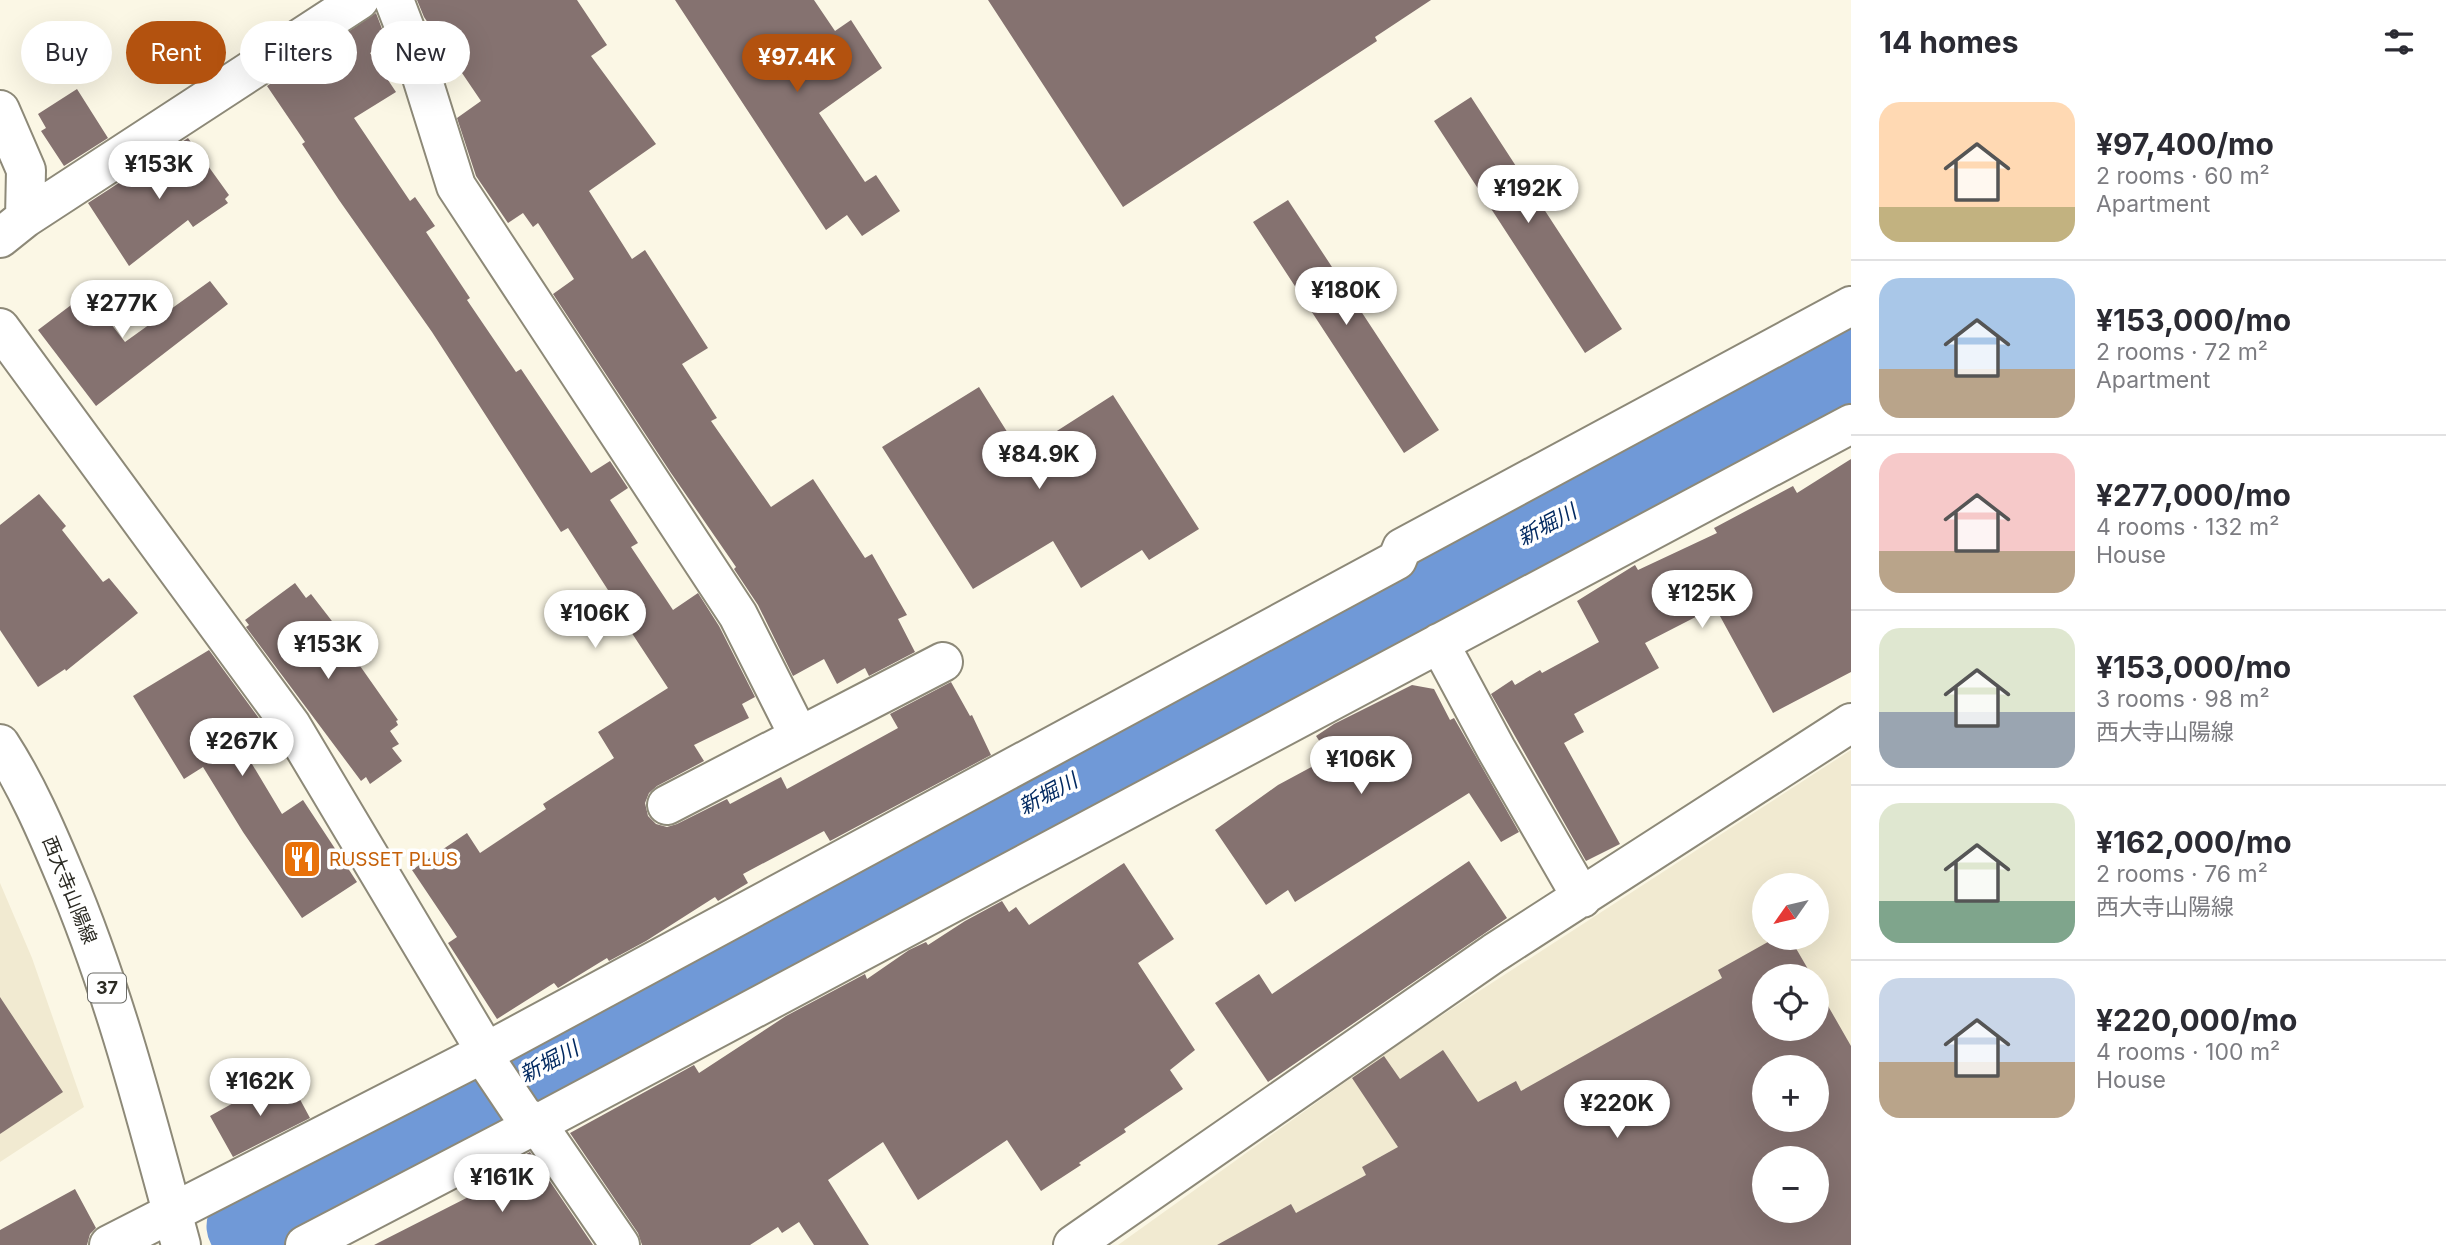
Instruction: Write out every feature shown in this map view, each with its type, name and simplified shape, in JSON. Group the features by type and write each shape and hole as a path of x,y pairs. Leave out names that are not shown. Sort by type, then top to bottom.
{"street":[{"path":"13,228 359,0"},
{"path":"394,0 414,52 456,186 738,615 799,736"},
{"path":"0,110 26,170 13,228"},
{"path":"109,1245 177,1228 1397,560 1402,548 1851,306"},
{"path":"0,328 291,725 487,1057 620,1245"},
{"path":"305,1245 530,1119 1851,424"},
{"path":"1439,643 1581,898"},
{"path":"667,805 943,662"},
{"path":"1073,1245 1494,953 1851,723"},
{"name":"西大寺山陽線","path":"0,744 49,837 86,925 125,1041 177,1228"}],"shaded area":[{"path":"1851,750 1851,1245 1118,1245 1404,1040"},
{"path":"0,883 32,958 84,1107 0,1162"}],"building":[{"path":"417,0 577,0 607,45 591,56 656,144 589,191 632,259 645,250 708,348 682,364 717,418 711,421 771,507 813,479 865,558 872,554 907,615 898,619 915,652 869,676 865,668 837,684 824,659 793,676 758,605 734,569 736,567 553,294 574,279 538,223 533,227 523,213 508,223 476,176 457,118 481,101 469,84 470,21 427,21"},
{"path":"675,0 814,0 835,31 851,20 882,68 819,113 865,182 876,175 900,211 862,236 847,215 826,230"},
{"path":"988,0 1431,0 1375,37 1377,41 1123,207"},
{"path":"376,13 379,21 371,21 371,84 391,84 396,92 354,118 410,201 415,197 435,226 426,232 470,298 467,300 516,372 521,369 591,473 610,461 628,488 610,500 638,543 631,547 673,610 698,593 719,626 755,697 742,704 749,718 694,745 704,761 649,793 645,803 648,816 656,824 667,827 727,799 730,804 781,777 787,789 898,728 890,714 951,682 970,716 972,715 991,755 830,841 824,831 743,874 748,883 718,901 715,897 646,941 609,961 607,958 558,988 554,983 497,1019 448,943 457,937 412,870 467,833 480,853 546,809 543,804 614,758 598,732 668,688 614,606 617,604 568,528 561,532 432,332 302,144 305,142 267,86 357,84 357,26"},
{"path":"77,89 108,138 64,166 41,131 46,128 38,114"},
{"path":"1471,97 1622,329 1585,353 1434,121"},
{"path":"188,138 229,195 225,199 228,203 193,227 188,220 129,266 88,203"},
{"path":"1288,200 1439,430 1404,453 1253,222"},
{"path":"210,281 228,304 96,406 38,330 87,293 125,342"},
{"path":"979,387 1021,454 1113,395 1199,529 1149,560 1142,550 1081,588 1053,541 973,589 882,447"},
{"path":"1851,459 1851,672 1773,713 1715,607 1645,643 1659,668 1574,714 1584,732 1564,743 1620,844 1586,861 1491,694 1512,680 1515,685 1599,642 1577,601 1635,565 1638,570 1717,533 1714,528 1793,486 1797,493"},
{"path":"39,494 66,526 62,530 103,582 109,578 138,613 66,671 65,669 38,687 0,630 0,525"},
{"path":"295,583 306,598 311,594 335,625 332,626 398,720 398,725 390,731 399,744 392,748 402,761 370,784 366,777 361,781 246,627 249,625 245,620"},
{"path":"209,650 266,728 240,744 282,814 303,800 357,882 302,918 243,832 203,767 184,779 133,696"},
{"path":"1412,685 1434,689 1450,720 1454,718 1519,832 1501,842 1469,793 1295,902 1288,890 1266,905 1215,830 1278,785 1330,757 1316,736 1334,724"},
{"path":"1469,861 1507,918 1268,1082 1215,1003 1259,974 1272,994"},
{"path":"1124,863 1174,939 1138,963 1195,1050 1170,1070 1183,1089 1124,1129 1126,1132 1079,1163 1081,1165 1041,1191 1007,1140 918,1200 883,1142 828,1180 869,1245 814,1245 799,1222 782,1233 778,1227 750,1245 642,1245 638,1233 570,1133 694,1065 699,1073 786,1016 865,974 867,979 909,950 926,942 928,945 1002,901 1009,912 1016,907 1029,925"},
{"path":"1754,950 1797,950 1805,964 1752,964 1752,1041 1829,1041 1829,1008 1851,1046 1851,1245 1217,1245 1291,1204 1296,1213 1366,1175 1362,1167 1398,1147 1352,1078 1384,1056 1400,1079 1443,1050 1478,1102 1516,1081 1521,1091 1722,978 1718,970"},
{"path":"0,997 63,1092 0,1134"},
{"path":"289,1079 310,1118 233,1157 210,1116 244,1097 247,1102"},
{"path":"530,1152 593,1245 374,1245 492,1185 486,1175"},
{"path":"75,1189 96,1228 90,1234 87,1245 0,1245 0,1230"}],"waterway":[{"name":"新堀川","path":"245,1226 1851,361"},
{"path":"526,1076 540,1097"}],"place":[{"name":"RUSSET PLUS","path":"302,859"}]}
